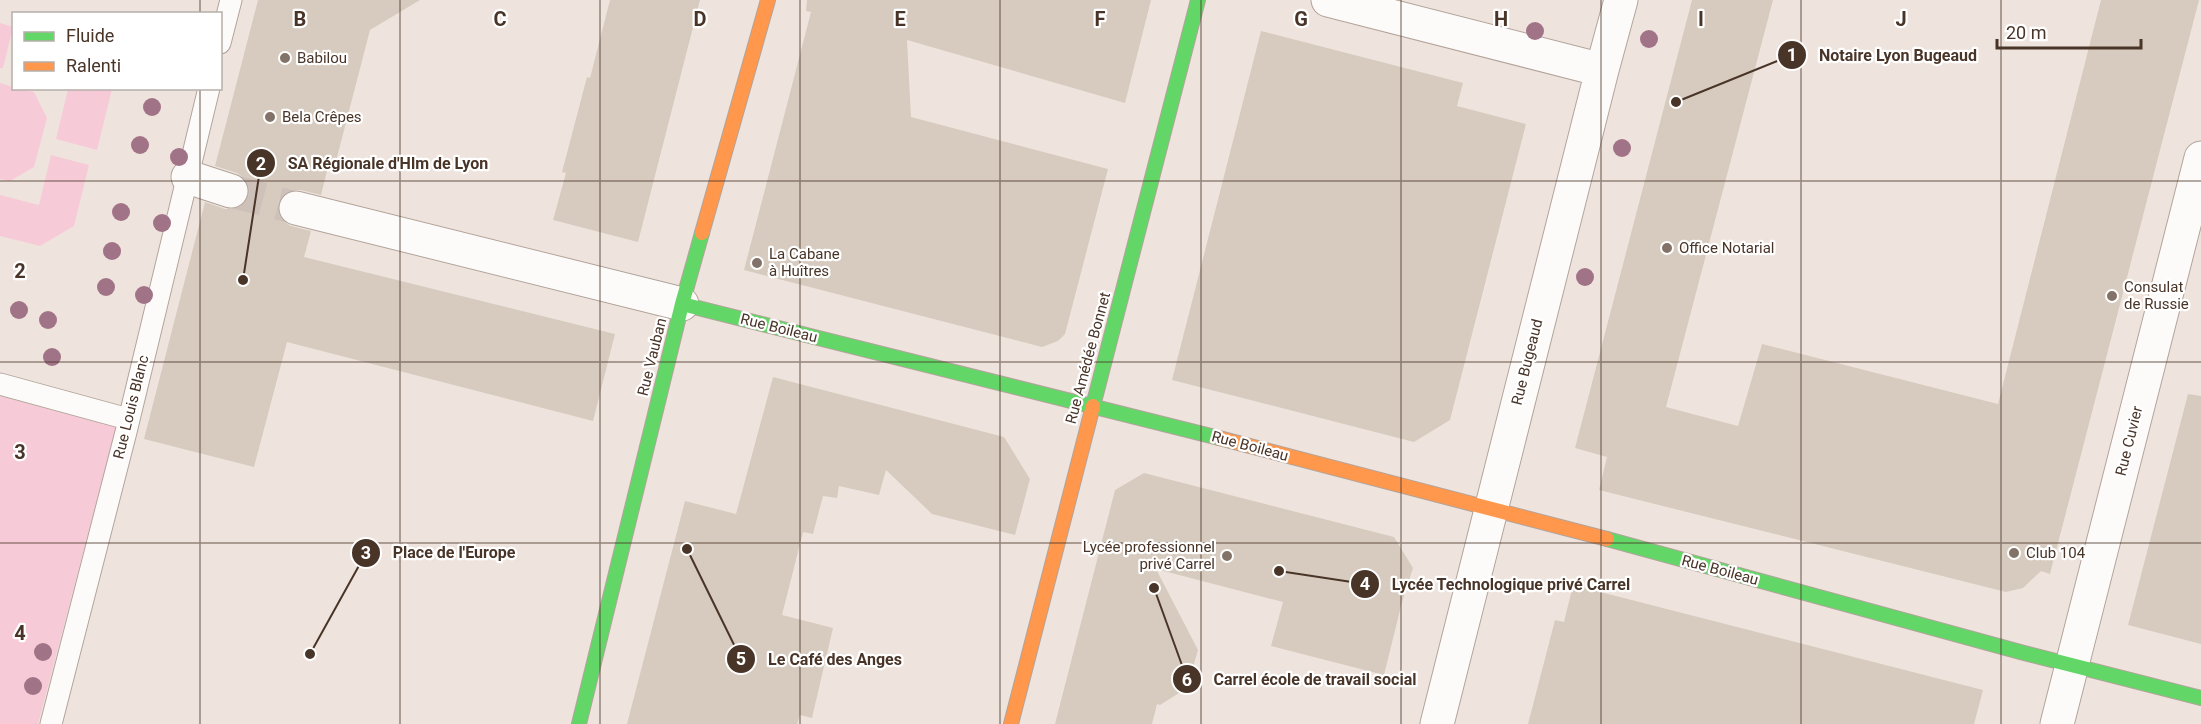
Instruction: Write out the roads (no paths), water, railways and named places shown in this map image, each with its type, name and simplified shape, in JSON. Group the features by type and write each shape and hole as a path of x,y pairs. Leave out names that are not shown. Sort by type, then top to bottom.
{"street":[{"name":"Rue Vauban","path":"579,724 682,304 768,0"},
{"name":"Rue Amédée Bonnet","path":"1011,724 1198,0"},
{"path":"1328,0 1602,70"},
{"name":"Rue Bugeaud","path":"1437,724 1490,508 1621,0"},
{"name":"Rue Cuvier","path":"2056,724 2201,158"},
{"path":"188,177 231,191"},
{"name":"Rue Boileau","path":"296,208 1092,405 1490,508 2072,666 2201,698"}],"lane":[{"path":"222,35 231,0"},
{"name":"Rue Louis Blanc","path":"51,724 209,90"},
{"path":"0,384 128,419"}],"tunnel":[{"path":"231,191 296,208"}],"place":[{"name":"Babilou","path":"285,58"},
{"name":"Notaire Lyon Bugeaud","path":"1676,102"},
{"name":"Bela Crêpes","path":"270,117"},
{"name":"Office Notarial","path":"1667,248"},
{"name":"La Cabane à Huîtres","path":"757,263"},
{"name":"SA Régionale d'Hlm de Lyon","path":"243,280"},
{"name":"Consulat de Russie","path":"2112,296"},
{"name":"Le Café des Anges","path":"687,549"},
{"name":"Club 104","path":"2014,553"},
{"name":"Lycée professionnel privé Carrel","path":"1227,556"},
{"name":"Lycée Technologique privé Carrel","path":"1279,571"},
{"name":"Carrel école de travail social","path":"1154,588"},
{"name":"Place de l'Europe","path":"310,654"}]}
